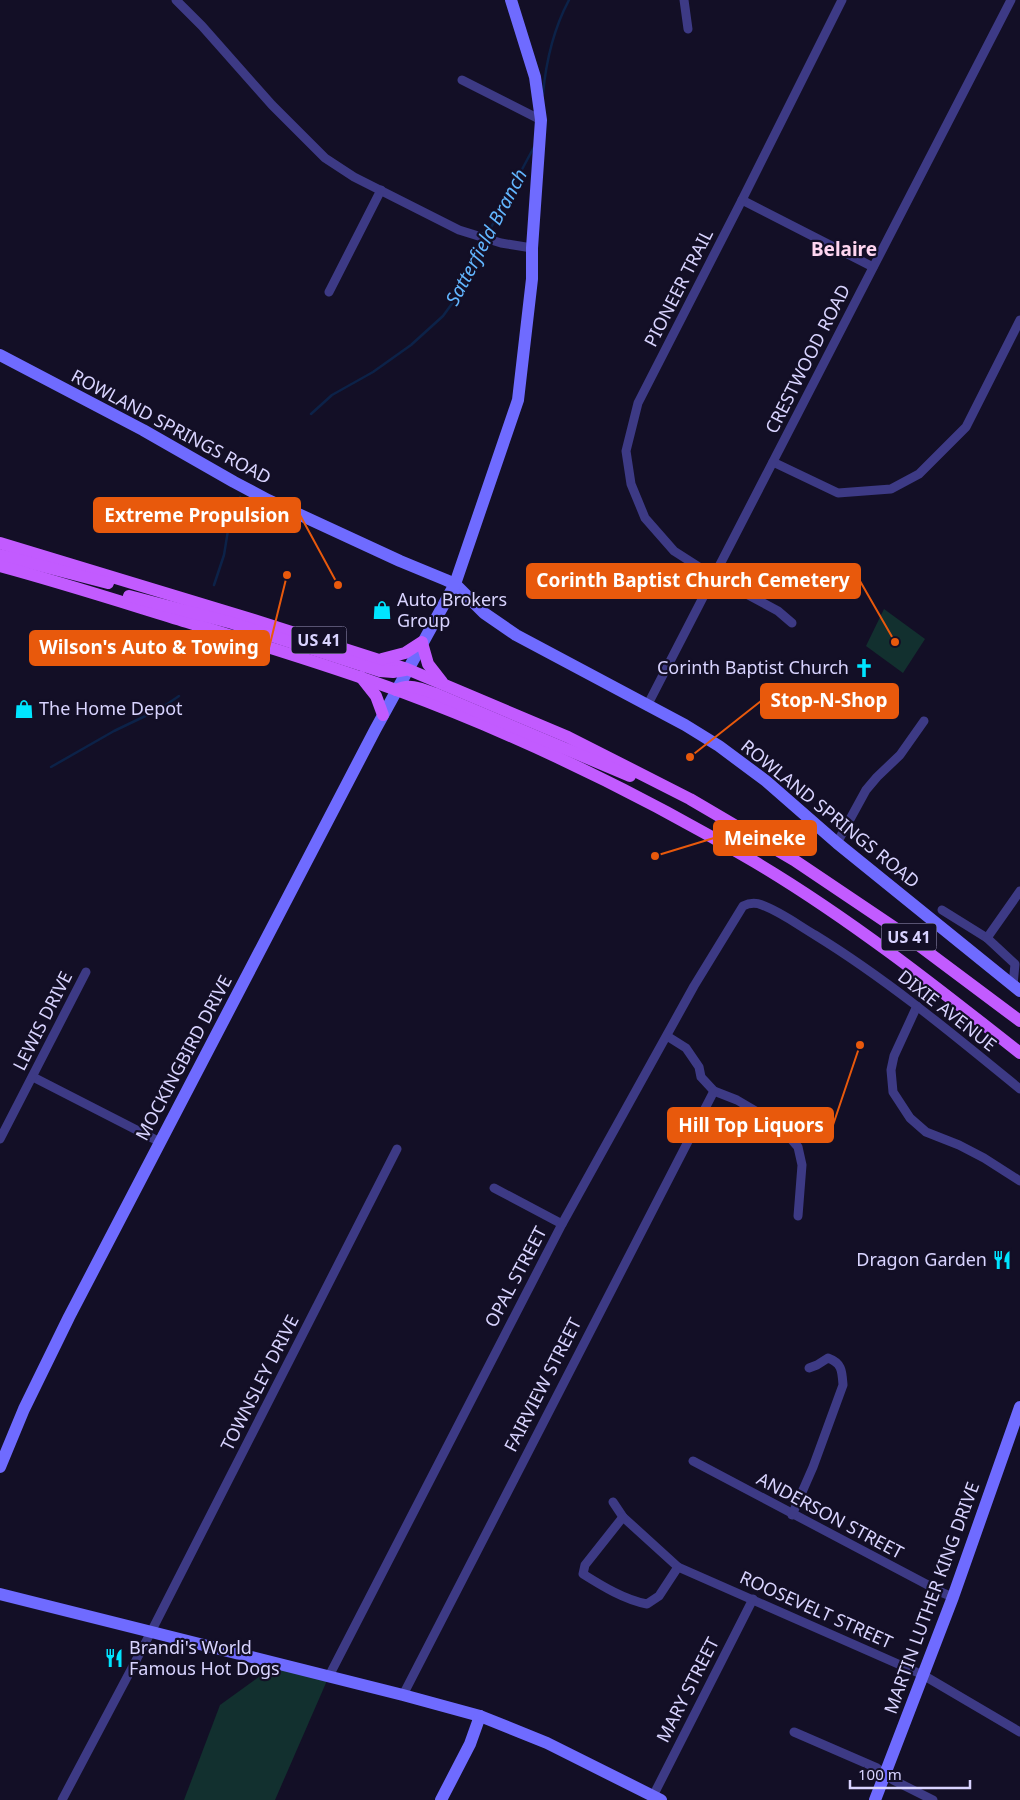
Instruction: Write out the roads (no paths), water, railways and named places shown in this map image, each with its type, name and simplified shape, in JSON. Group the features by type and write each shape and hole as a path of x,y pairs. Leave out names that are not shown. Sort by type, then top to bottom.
{"main road":[{"name":"US 41","path":"0,543 407,669 568,737 658,782 754,836 901,932 1020,1021"},
{"path":"0,556 115,584 140,585"},
{"name":"US 41","path":"0,566 89,592 396,690 490,727 567,762 653,804 790,884 913,968 1020,1053"},
{"path":"89,592 125,595 179,608 232,623 380,671 393,672 407,669"},
{"path":"379,660 405,654 422,642 428,664 434,674 444,684"},
{"path":"361,678 376,696 383,715"},
{"path":"396,690 408,686 427,691 632,777 658,782"}],"street":[{"path":"176,0 202,26 272,105 325,158 354,177 459,230 501,242 532,248"},
{"name":"MOCKINGBIRD DRIVE","path":"0,1467 24,1409 65,1325 407,669 455,584 518,400 532,279 532,248 541,120 534,77 512,0"},
{"path":"684,0 688,28"},
{"name":"PIONEER TRAIL","path":"792,623 778,611 713,576 674,551 645,518 630,484 626,452 638,403 842,0"},
{"name":"CRESTWOOD ROAD","path":"647,706 1011,0"},
{"path":"462,80 541,120"},
{"path":"329,292 381,190"},
{"path":"742,200 873,267"},
{"path":"773,462 838,493 891,489 919,474 966,427 1020,320"},
{"name":"ROWLAND SPRINGS ROAD","path":"0,355 158,438 260,495 350,538 455,584 476,606 504,628 684,725 733,756 781,794 837,844 1017,988"},
{"path":"837,844 866,790 877,776 900,755 924,720"},
{"path":"987,938 1020,890"},
{"name":"DIXIE AVENUE","path":"747,904 762,905 778,913 856,961 917,1006 1020,1089"},
{"name":"OPAL STREET","path":"329,1676 562,1224 694,986 740,909 747,904"},
{"path":"942,910 987,938 1015,964 1017,988"},
{"name":"LEWIS DRIVE","path":"0,1139 86,972"},
{"path":"917,1006 894,1056 891,1070 892,1092 910,1118 926,1132 976,1154 1020,1181"},
{"path":"667,1036 686,1048 699,1067 701,1077 714,1091 737,1100 779,1125 798,1148 802,1165 798,1216"},
{"path":"33,1077 160,1142"},
{"name":"FAIRVIEW STREET","path":"403,1694 714,1091"},
{"name":"TOWNSLEY DRIVE","path":"62,1800 151,1632 397,1149"},
{"path":"494,1188 562,1224"},
{"path":"792,1514 813,1467 843,1385 842,1371 836,1361 828,1358 809,1368"},
{"name":"MARTIN LUTHER KING DRIVE","path":"875,1800 953,1597 1020,1408"},
{"name":"ANDERSON STREET","path":"692,1461 943,1594 953,1597"},
{"name":"ROOSEVELT STREET","path":"613,1502 622,1517 678,1566 923,1676 1020,1732"},
{"path":"622,1517 586,1565 583,1574 602,1586 638,1602 648,1604 659,1596 678,1566"},
{"path":"0,1594 403,1694 480,1716 547,1743 657,1798"},
{"name":"MARY STREET","path":"657,1798 753,1599"},
{"path":"442,1800 470,1744 480,1716"},
{"path":"794,1732 877,1768 934,1800"}],"waterway":[{"name":"Satterfield Branch","path":"543,94 551,46 563,11 569,0"},
{"name":"Satterfield Branch","path":"487,235 534,147"},
{"name":"Satterfield Branch","path":"311,414 332,395 373,372 411,345 443,316 459,294 485,240"},
{"name":"Satterfield Branch","path":"214,585 224,555 230,518 240,497"},
{"name":"Satterfield Branch","path":"51,767 114,731 160,709 179,696"}],"place":[{"name":"Wilson's Auto & Towing","path":"287,575"},
{"name":"Extreme Propulsion","path":"338,585"},
{"name":"Auto Brokers Group","path":"382,610"},
{"name":"Corinth Baptist Church Cemetery","path":"895,642"},
{"name":"Corinth Baptist Church","path":"864,668"},
{"name":"The Home Depot","path":"24,709"},
{"name":"Stop-N-Shop","path":"690,757"},
{"name":"Meineke","path":"655,856"},
{"name":"Hill Top Liquors","path":"860,1045"},
{"name":"Dragon Garden","path":"1002,1260"},
{"name":"Brandi's World Famous Hot Dogs","path":"114,1658"}],"district":[{"name":"Belaire","path":"844,249"}]}
